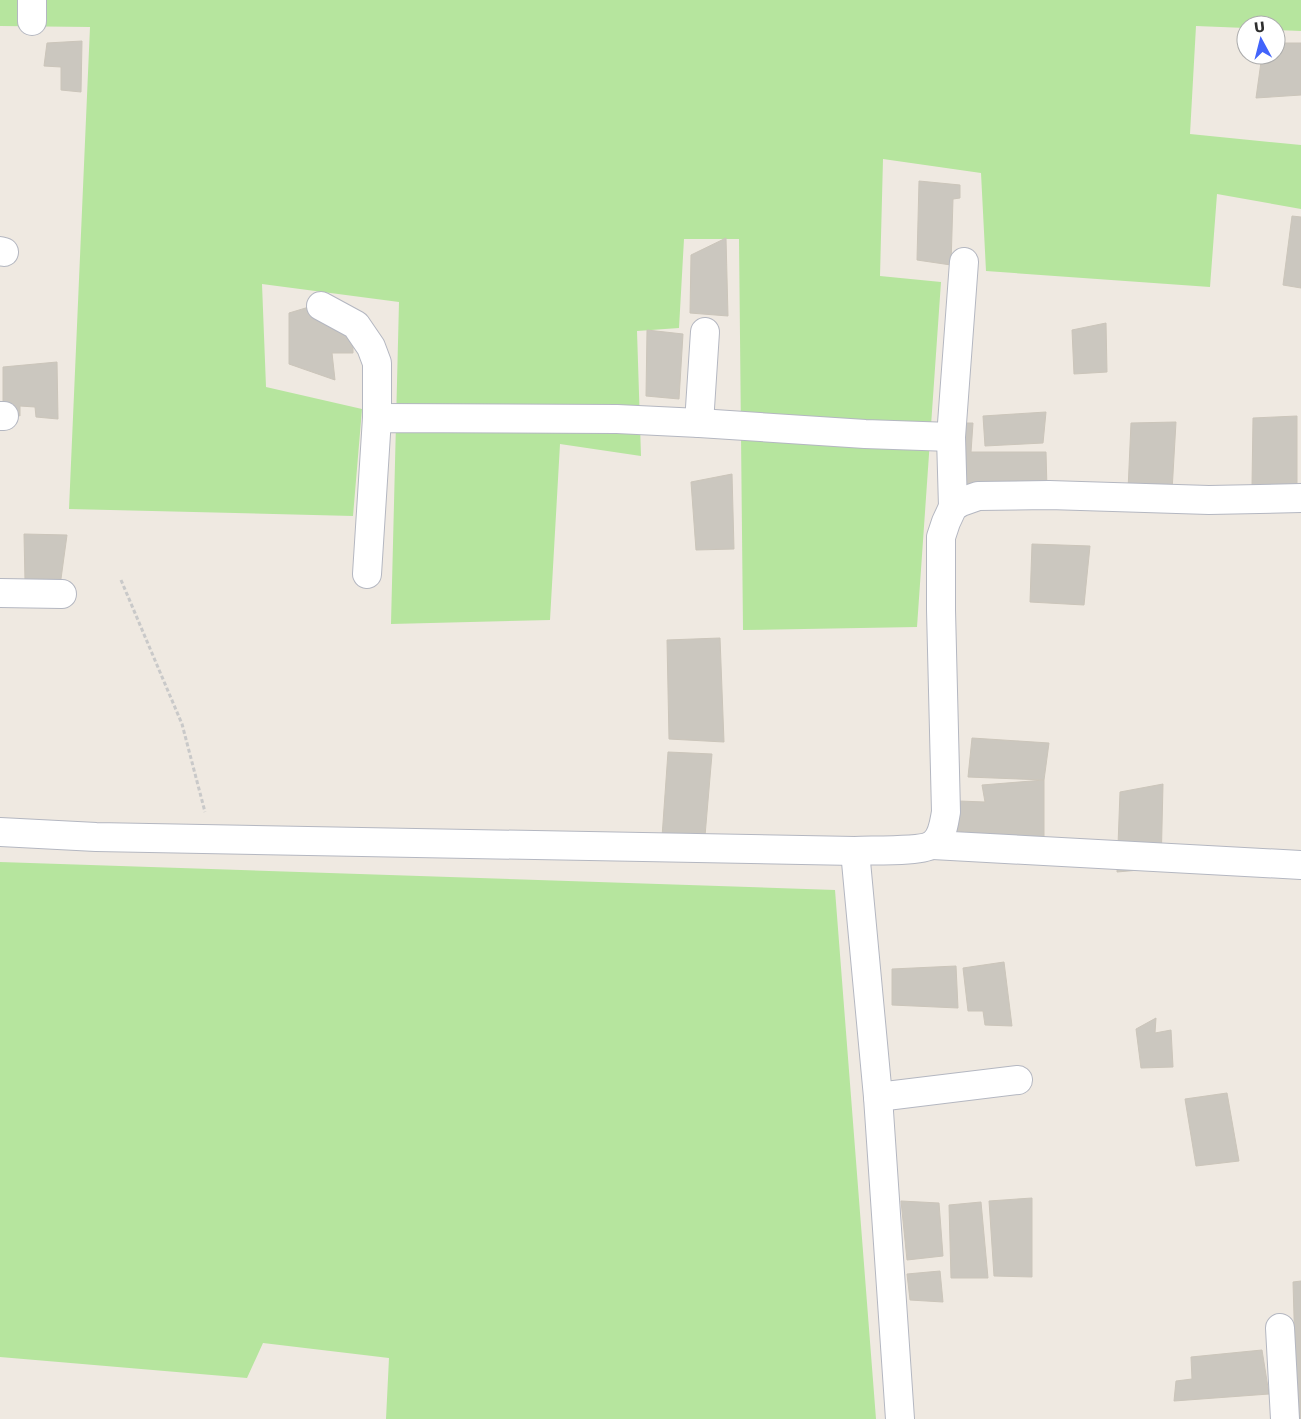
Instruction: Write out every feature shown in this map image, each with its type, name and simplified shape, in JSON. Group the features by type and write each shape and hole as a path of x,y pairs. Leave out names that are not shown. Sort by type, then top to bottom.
{"street":[{"path":"933,845 941,832 946,812 941,537 953,507 952,437 964,262"},
{"path":"321,306 356,325 371,347 377,363 377,418 367,574"},
{"path":"699,423 705,332"},
{"path":"377,418 617,420 952,437"},
{"path":"953,507 978,496 1049,495 1209,500 1301,498"},
{"path":"0,593 62,594"},
{"path":"0,832 96,837 855,851 920,849 933,845 1301,865"},
{"path":"855,851 878,1097 900,1419"},
{"path":"878,1097 1018,1080"},
{"path":"1280,1328 1285,1419"}],"path":[{"path":"121,580 182,724 212,839"}],"green space":[{"path":"0,0 1301,0 1301,31 1286,30 1286,15 1236,15 1236,28 1196,26 1190,134 1301,145 1301,209 1217,194 1210,287 986,271 981,173 883,159 880,276 941,282 917,627 743,630 739,239 684,239 679,328 637,331 641,456 560,444 550,620 391,624 399,302 262,284 266,387 362,409 353,516 69,509 90,27 0,26"},
{"path":"0,862 835,890 876,1419 386,1419 389,1358 263,1343 247,1378 0,1357"}],"building":[{"path":"82,41 81,92 61,90 61,67 44,66 47,43"},
{"path":"1286,43 1301,43 1301,95 1256,98 1261,65 1286,65"},
{"path":"919,181 960,185 960,198 953,199 951,265 917,260"},
{"path":"1292,216 1301,217 1301,288 1283,285"},
{"path":"726,238 728,316 690,313 691,255"},
{"path":"309,307 353,331 353,353 332,353 335,380 289,364 289,313"},
{"path":"1106,323 1107,372 1074,374 1072,330"},
{"path":"647,330 683,334 679,399 646,396"},
{"path":"57,362 58,419 36,417 35,407 20,406 20,416 3,409 3,367"},
{"path":"1046,412 1043,443 985,446 983,416"},
{"path":"1297,416 1297,488 1252,486 1253,418"},
{"path":"1176,422 1172,491 1128,490 1131,423"},
{"path":"959,423 973,423 971,452 1046,452 1047,489 962,491"},
{"path":"732,474 734,549 696,550 691,482"},
{"path":"24,534 67,535 60,586 25,581"},
{"path":"1032,544 1090,546 1084,605 1030,602"},
{"path":"720,638 724,742 669,739 667,640"},
{"path":"972,738 1049,743 1044,780 968,777"},
{"path":"668,752 712,754 705,836 662,837"},
{"path":"1044,780 1044,840 957,831 959,801 985,802 982,785"},
{"path":"1163,784 1161,868 1117,872 1120,792"},
{"path":"1004,962 1012,1026 985,1025 983,1011 968,1011 963,968"},
{"path":"956,966 958,1008 892,1005 892,969"},
{"path":"1156,1018 1155,1033 1171,1030 1173,1067 1141,1068 1136,1029"},
{"path":"1227,1093 1239,1161 1196,1166 1185,1099"},
{"path":"1032,1198 1032,1277 994,1276 989,1201"},
{"path":"901,1201 939,1203 943,1256 907,1260"},
{"path":"981,1202 988,1278 951,1278 949,1205"},
{"path":"940,1271 943,1302 910,1300 907,1274"},
{"path":"1301,1281 1301,1419 1297,1419 1293,1282"},
{"path":"1262,1350 1269,1394 1174,1401 1176,1381 1192,1379 1191,1357"}]}
